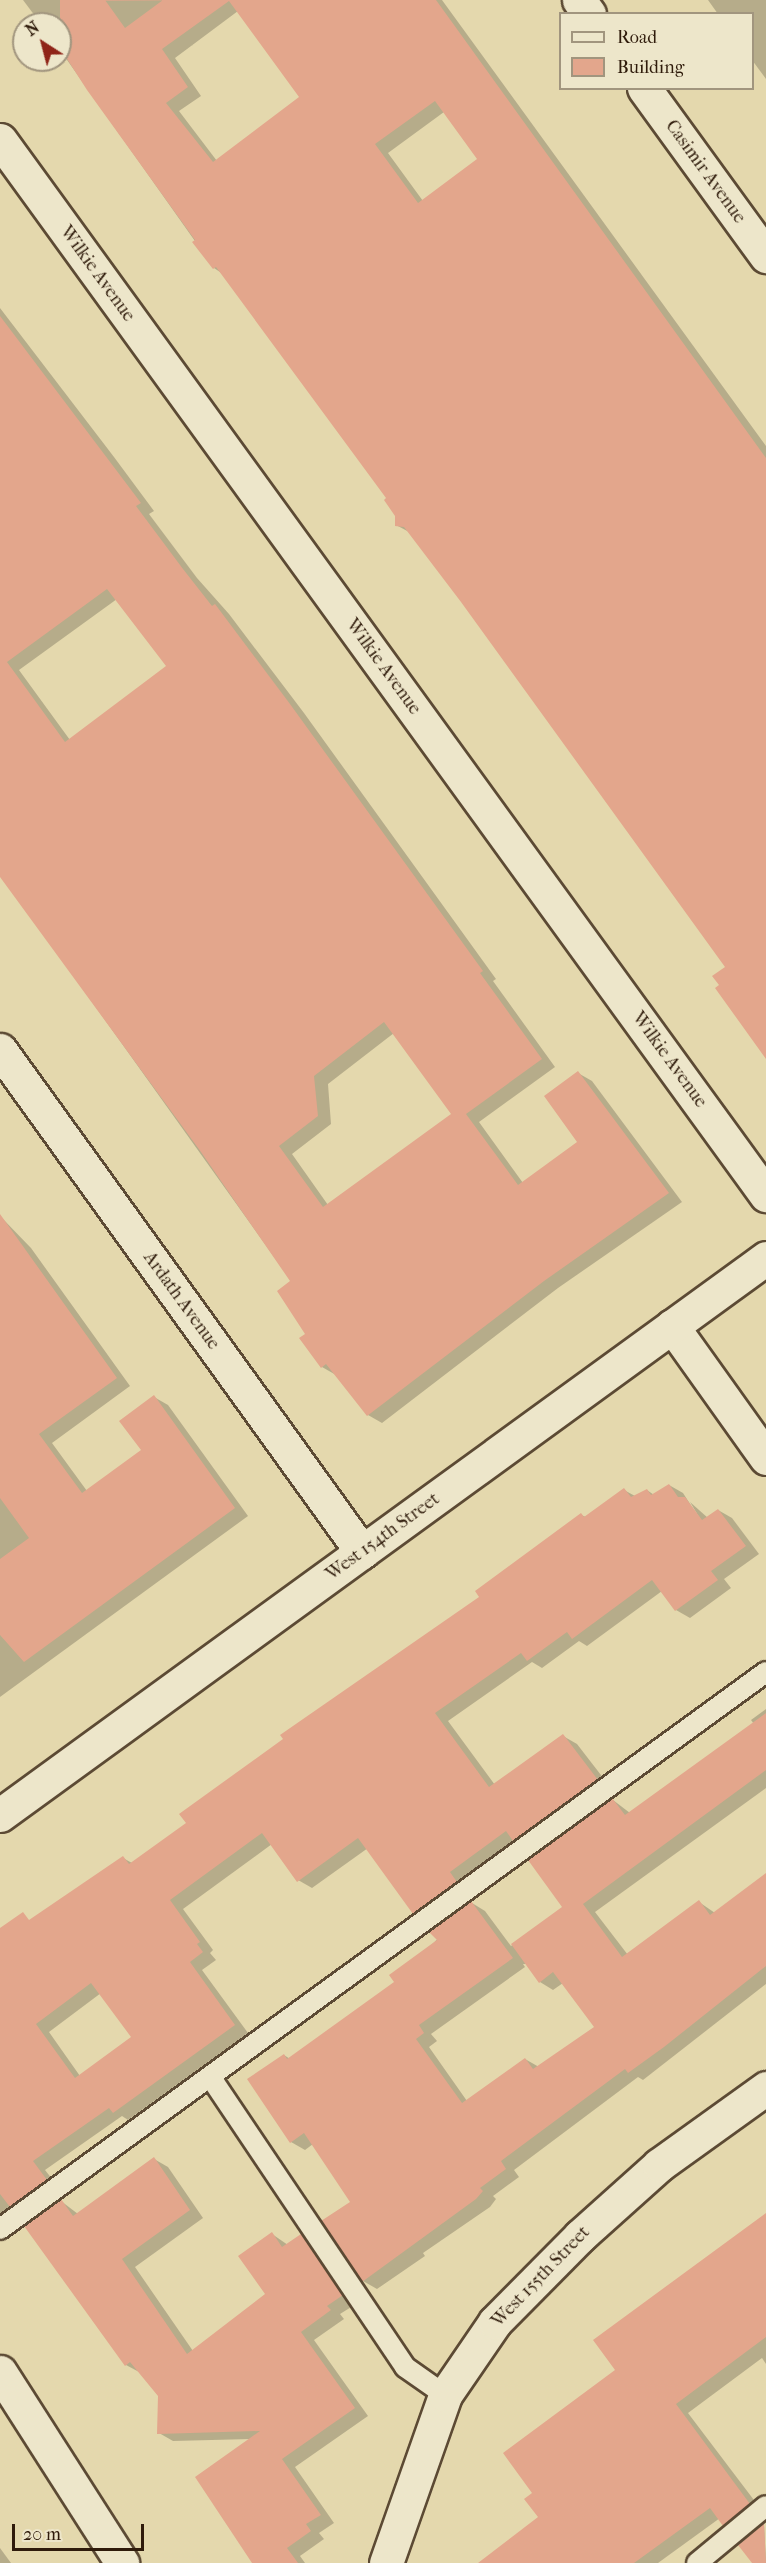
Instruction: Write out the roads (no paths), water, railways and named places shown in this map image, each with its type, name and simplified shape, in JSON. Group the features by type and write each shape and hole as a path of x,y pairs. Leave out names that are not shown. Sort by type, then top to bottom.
{"street":[{"name":"Casimir Avenue","path":"645,90 766,256"},
{"name":"Wilkie Avenue","path":"0,140 766,1195"},
{"name":"Ardath Avenue","path":"0,1050 362,1552"},
{"name":"West 154th Street","path":"0,1815 766,1258"},
{"path":"672,1326 766,1458"},
{"name":"West 155th Street","path":"386,2563 445,2395 495,2322 580,2236 659,2165 766,2088"},
{"path":"0,2372 122,2563"}],"lane":[{"path":"0,2229 211,2078 766,1672"},
{"path":"211,2078 405,2367 445,2395"},
{"path":"697,2563 766,2506"}]}
